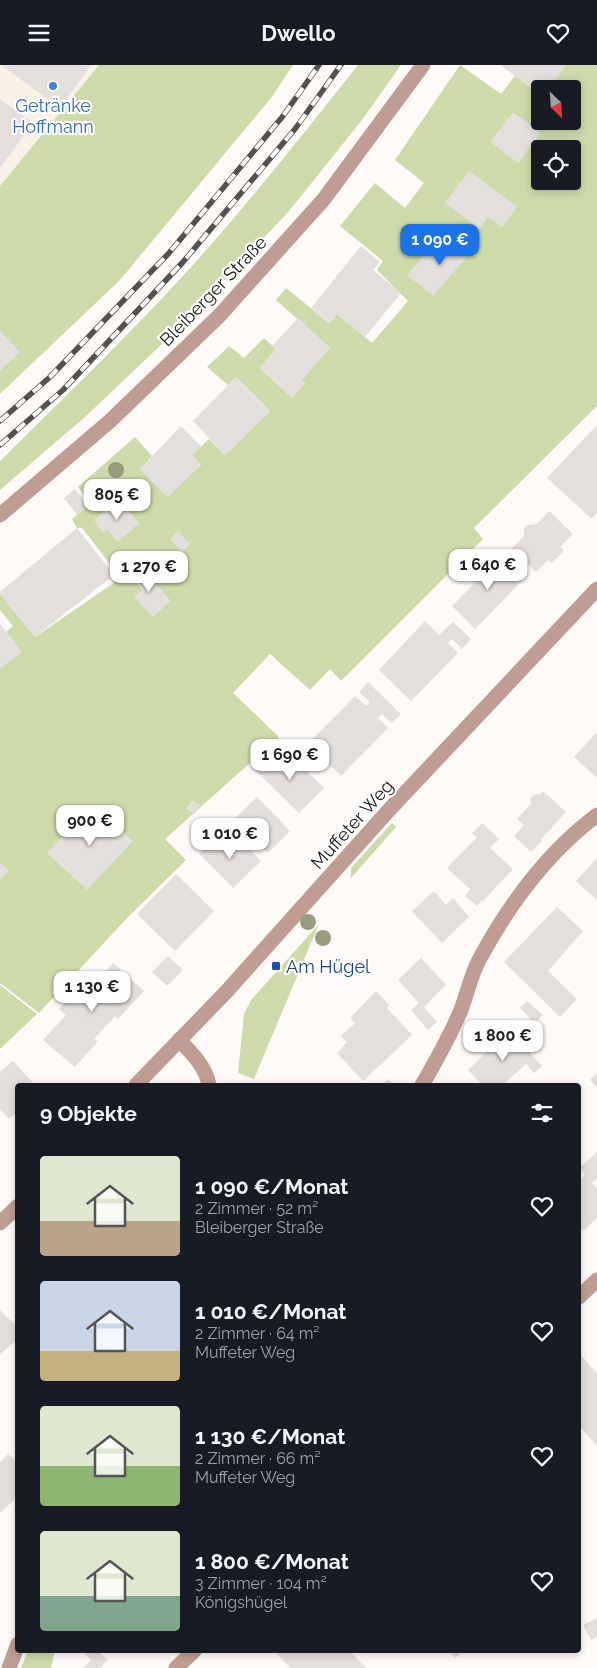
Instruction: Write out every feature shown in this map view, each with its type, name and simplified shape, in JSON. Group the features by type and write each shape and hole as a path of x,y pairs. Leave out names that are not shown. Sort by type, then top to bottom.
{"street":[{"name":"Bleiberger Straße","path":"0,515 110,421 218,316 324,199 423,65"},
{"name":"Muffeter Weg","path":"138,1083 227,991 394,805 597,589"},
{"path":"423,1083 448,1040 461,1011 478,961 509,910 540,869 583,826 597,815"},
{"path":"179,1040 197,1058 208,1083"},
{"path":"0,1223 15,1209"},
{"path":"581,1295 597,1280"},
{"path":"9,1668 15,1651"},
{"path":"176,1668 192,1653"}],"shaded area":[{"path":"0,65 99,65 0,186"}],"green space":[{"path":"99,65 293,65 271,98 120,280 0,394 0,186"},
{"path":"358,65 401,65 362,120 289,211 181,326 85,417 0,490 0,461 123,339 194,264 257,191"},
{"path":"460,65 501,94 515,76 531,88 531,130 581,130 581,80 555,80 566,65 597,65 597,406 474,528 483,539 341,681 330,669 310,690 270,654 233,693 279,737 165,839 186,860 127,918 39,1013 0,983 0,668 21,652 6,632 13,626 0,610 0,594 35,637 121,578 82,528 77,528 72,519 91,503 78,487 135,437 152,456 140,469 168,496 201,465 192,455 209,439 225,455 270,411 236,377 228,385 207,367 229,346 244,358 264,338 276,349 260,368 292,398 305,383 301,380 330,348 276,300 286,288 329,323 337,314 372,343 408,301 377,270 383,261 340,226 375,183 405,208 424,183 395,160"},
{"path":"392,823 396,827 351,878 351,868"},
{"path":"319,924 254,1079 238,1073 244,1014 251,1000"},
{"path":"0,985 37,1014 0,1049"},
{"path":"27,1653 54,1653 51,1668 21,1668"}],"building":[{"name":"Getränke Hoffmann","path":"1,65 91,65 60,108"},
{"path":"500,65 566,65 555,80 531,80 531,87"},
{"path":"0,99 33,123 0,168"},
{"path":"513,112 531,126 531,130 537,130 541,133 536,140 531,140 531,146 518,163 490,142"},
{"path":"469,171 517,207 502,227 488,217 479,229 445,203"},
{"path":"464,234 477,245 433,296 407,275 430,248 443,259"},
{"path":"361,246 380,262 373,270 401,293 365,337 337,314 330,323 311,308"},
{"path":"298,318 330,348 301,380 305,383 292,398 260,368 276,349 272,346"},
{"path":"0,331 20,352 0,371"},
{"path":"236,377 270,411 225,455 193,421"},
{"path":"597,425 597,513 592,519 547,478"},
{"path":"181,426 202,447 192,455 201,465 167,497 140,469"},
{"path":"75,489 88,506 77,515 64,498"},
{"path":"119,499 139,523 118,542 108,530 103,533 94,520"},
{"path":"549,511 573,534 560,547 564,551 552,563 548,560 536,572 512,549 524,536 524,530 527,525 537,524"},
{"path":"77,528 114,575 35,637 0,592"},
{"path":"178,531 190,544 182,552 170,539"},
{"path":"492,549 523,580 475,629 452,606 489,569 481,561"},
{"path":"140,566 171,601 153,617 134,597 142,590 130,575"},
{"path":"425,621 439,635 453,622 471,639 462,649 452,639 448,643 458,653 411,701 379,670"},
{"path":"0,624 22,652 0,668"},
{"path":"368,682 401,714 392,723 382,714 378,718 388,728 341,776 308,744 355,696 366,706 370,702 359,692"},
{"path":"597,734 597,778 574,757"},
{"path":"271,753 280,762 288,753 324,788 299,813 255,770"},
{"path":"543,791 566,812 531,852 514,836 524,825 517,819 531,804 530,799 532,796"},
{"path":"257,797 290,831 268,853 248,833 241,839 228,825"},
{"path":"192,800 200,805 195,814 186,809"},
{"path":"93,804 133,841 87,890 47,853"},
{"path":"482,823 499,839 490,848 513,869 477,906 465,896 470,889 447,868 477,837 472,833"},
{"path":"221,833 239,851 245,845 261,861 233,888 199,854"},
{"path":"597,858 597,900 576,881"},
{"path":"0,862 9,871 0,880"},
{"path":"176,874 214,911 175,951 137,914"},
{"path":"434,891 446,905 453,898 469,917 442,943 412,911"},
{"path":"557,907 583,931 548,971 577,999 560,1017 504,962"},
{"path":"168,956 183,970 167,986 152,972"},
{"path":"421,958 446,985 424,1007 437,1022 428,1030 411,1010 419,1003 398,980"},
{"path":"113,963 144,991 118,1019 115,1016 94,1039 98,1041 75,1067 43,1040 66,1015 59,1009 85,979 93,986"},
{"path":"376,991 389,1005 387,1008 412,1035 363,1081 337,1053 347,1042 341,1036 355,1023 350,1018"},
{"path":"527,1001 543,1015 535,1023 520,1008"},
{"path":"509,1030 542,1066 534,1073 526,1064 505,1083 480,1083 468,1070"},
{"path":"13,1061 33,1083 15,1083 15,1114 9,1119 0,1109 0,1072"},
{"path":"597,1073 597,1088 590,1080"},
{"path":"388,1079 392,1083 383,1083"},
{"path":"597,1152 597,1178 592,1183 597,1188 597,1218 583,1231 581,1229 581,1179 585,1175 581,1170 581,1166"},
{"path":"0,1310 15,1325 15,1341 0,1355"},
{"path":"581,1355 597,1374 597,1446 581,1428"},
{"path":"8,1454 15,1461 15,1499 0,1513 0,1462"},
{"path":"597,1618 597,1637 591,1640 583,1625"},
{"path":"85,1653 100,1653 108,1660 100,1668 83,1668 91,1660"},
{"path":"277,1653 352,1653 366,1668 290,1668"},
{"path":"451,1653 461,1653 455,1658"}],"railway":[{"path":"0,421 50,377 169,253 283,116 319,65"},
{"path":"0,445 63,390 183,262 295,129 341,65"}],"place":[{"name":"Getränke Hoffmann","path":"53,86"},
{"name":"Am Hügel","path":"276,966"}]}
